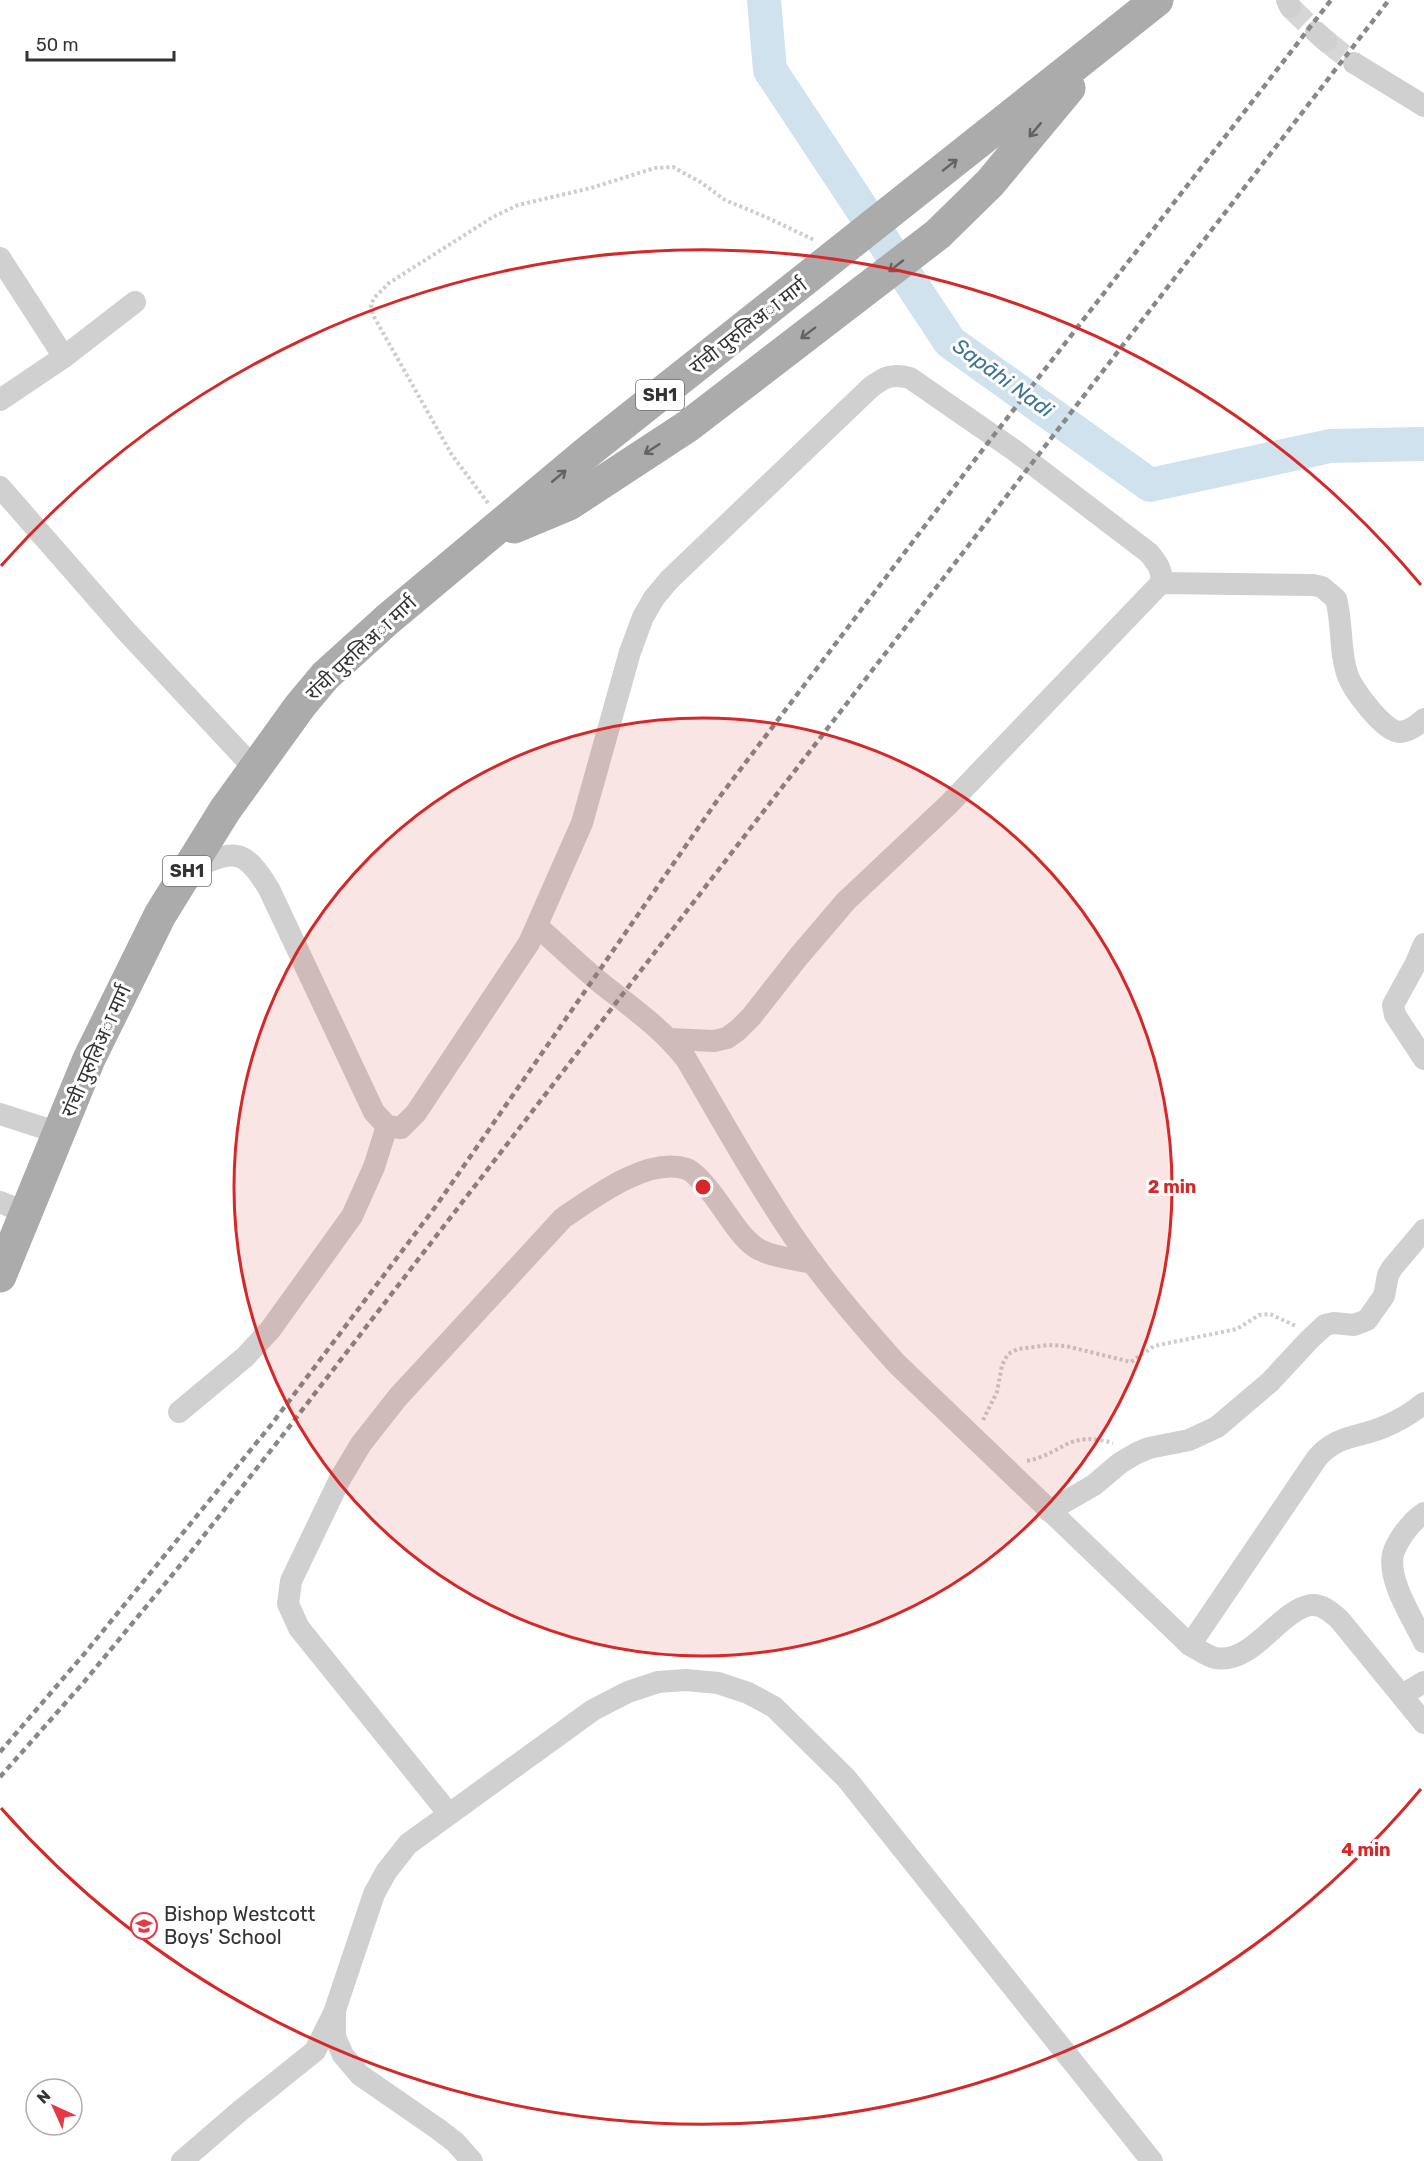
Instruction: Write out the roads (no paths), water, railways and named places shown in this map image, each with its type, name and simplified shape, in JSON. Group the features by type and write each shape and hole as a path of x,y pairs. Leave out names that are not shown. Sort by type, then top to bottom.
{"main road":[{"name":"SH1","path":"493,532 568,504 688,426 938,234 990,183 1112,37 1157,0"},
{"name":"रांची पुरुलिअा मार्ग","path":"0,1276 13,1208 59,1133 89,1059 154,925 225,810 300,706 325,676 388,619 590,450 1112,37"}],"street":[{"path":"1354,63 1424,106"},
{"path":"0,258 64,357"},
{"path":"0,400 64,357 135,302"},
{"path":"189,869 227,855 239,855 256,867 269,889 374,1112 387,1126 401,1128 416,1113 530,943 582,823 630,652 643,617 654,598 685,564 870,388 885,376 897,375 910,378 1014,450 1149,553 1162,575 1161,583 950,804 846,902 738,1030 727,1038 714,1041 670,1039"},
{"path":"0,487 126,631 255,769"},
{"path":"1161,583 1322,587 1336,599 1345,664 1354,688 1385,726 1392,731 1400,732 1410,729 1424,719"},
{"path":"537,926 595,978 651,1021 670,1039 686,1059 773,1205 813,1263 861,1325 897,1364 1190,1645 1214,1658 1231,1658 1248,1650 1298,1610 1312,1605 1327,1608 1339,1619 1424,1723"},
{"path":"1424,944 1394,1005 1395,1015 1424,1059"},
{"path":"0,1114 59,1133"},
{"path":"179,1412 245,1357 284,1311 352,1216 374,1167 387,1126"},
{"path":"449,1814 299,1628 288,1604 291,1581 340,1479 361,1444 398,1398 563,1218 596,1196 636,1175 663,1166 689,1170 711,1192 743,1235 759,1249 774,1255 813,1263"},
{"path":"1049,1511 1094,1485 1120,1463 1137,1453 1149,1448 1189,1440 1217,1427 1270,1382 1325,1325 1334,1323 1354,1326 1366,1320 1384,1296 1388,1275 1392,1268 1421,1237"},
{"path":"1190,1645 1326,1448 1338,1440 1383,1428 1424,1403"},
{"path":"1424,1513 1409,1526 1398,1544 1393,1555 1393,1568 1396,1584 1424,1642"},
{"path":"182,2161 240,2111 315,2052 335,2010 374,1894 386,1872 408,1844 593,1710 628,1692 658,1682 686,1680 718,1683 748,1693 774,1707 846,1778 1152,2161"},
{"path":"1402,1695 1424,1682"},
{"path":"335,2010 335,2037 342,2055 360,2075 455,2142 472,2161"}],"waterway":[{"name":"Sapāhi Nadi","path":"764,0 770,70 950,342 1150,485 1330,446 1424,444"}],"tunnel":[{"path":"1290,7 1316,32"},
{"path":"1326,41 1354,63"}],"railway":[{"path":"0,1752 85,1653 271,1425 436,1206 721,795 977,457 1331,0"},
{"path":"0,1777 84,1682 279,1440 1389,0"}],"place":[{"name":"Bishop Westcott Boys' School","path":"144,1926"}]}
